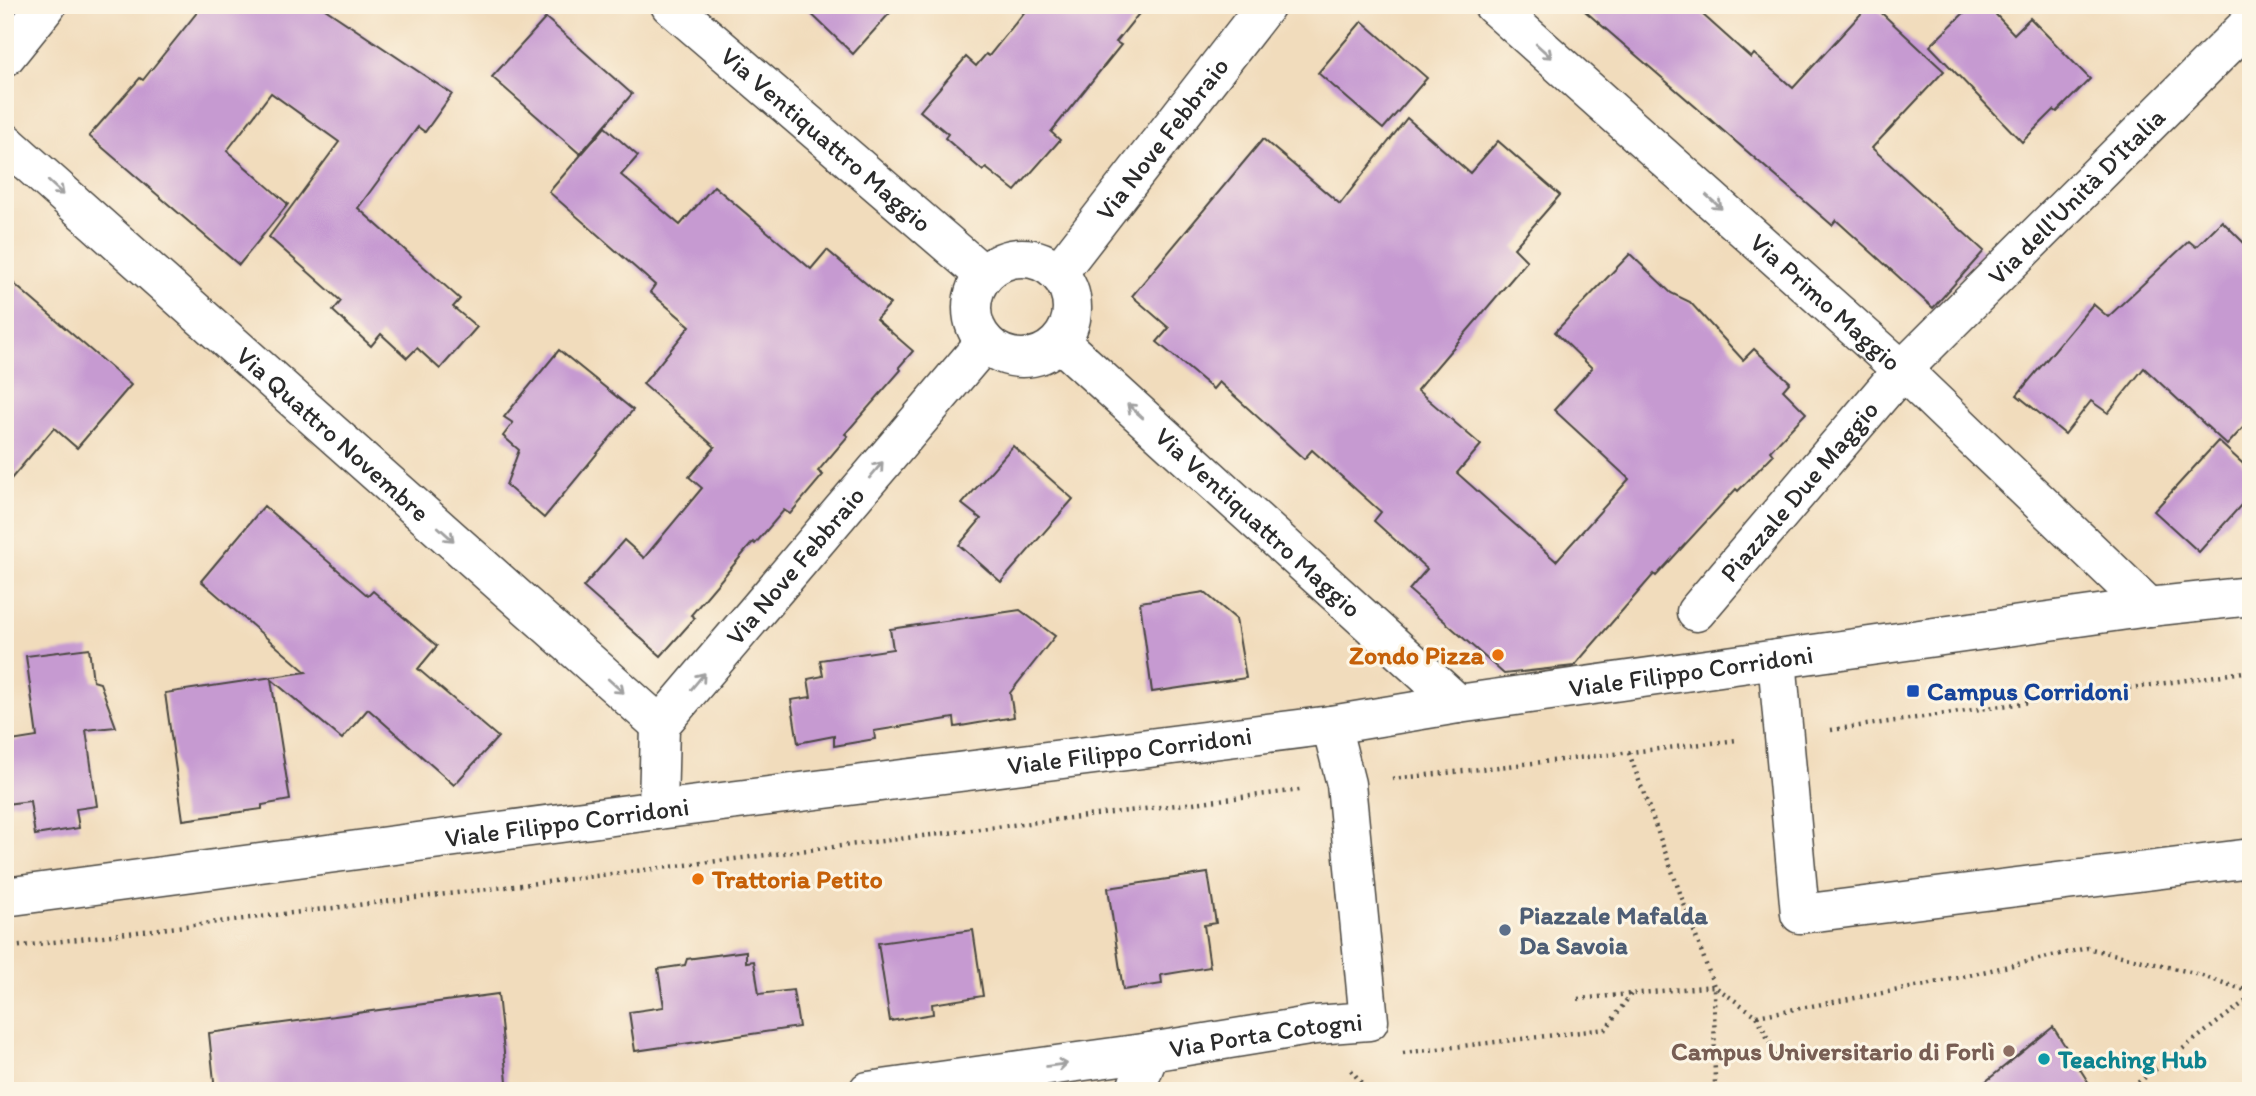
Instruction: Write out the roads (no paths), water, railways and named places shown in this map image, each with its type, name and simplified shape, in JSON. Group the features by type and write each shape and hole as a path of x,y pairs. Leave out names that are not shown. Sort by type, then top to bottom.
{"street":[{"path":"5,57 47,5"},
{"name":"Via Ventiquattro Maggio","path":"670,5 984,275"},
{"name":"Via Nove Febbraio","path":"1058,273 1266,5"},
{"name":"Via Primo Maggio","path":"1493,5 1902,370 2149,607"},
{"name":"Via dell'Unità D'Italia","path":"1902,370 2251,22"},
{"name":"Via Quattro Novembre","path":"5,142 660,725"},
{"path":"1013,259 1037,261 1058,273 1067,285 1072,300 1070,322 1060,342 1046,352 1030,358 998,352 985,342 977,330 972,302 976,287 984,275 1013,259"},
{"name":"Via Nove Febbraio","path":"660,725 985,342"},
{"name":"Via Ventiquattro Maggio","path":"1060,342 1458,704"},
{"name":"Piazzale Due Maggio","path":"1696,612 1902,370"},
{"name":"Viale Filippo Corridoni","path":"5,897 658,810 1331,725 1458,704 1777,659 2149,607 2251,596"},
{"path":"1777,659 1800,914 2251,858"},
{"path":"658,810 660,725"},
{"name":"Via Porta Cotogni","path":"868,1091 1150,1052 1315,1025 1368,1021 1346,784 1331,725"},
{"path":"1135,1091 1150,1052"}],"place":[{"name":"Zondo Pizza","path":"1498,655"},
{"name":"Campus Corridoni","path":"1913,691"},
{"name":"Trattoria Petito","path":"698,879"},
{"name":"Piazzale Mafalda Da Savoia","path":"1505,930"},
{"name":"Campus Universitario di Forlì","path":"2009,1051"},
{"name":"Teaching Hub","path":"2044,1059"}]}
